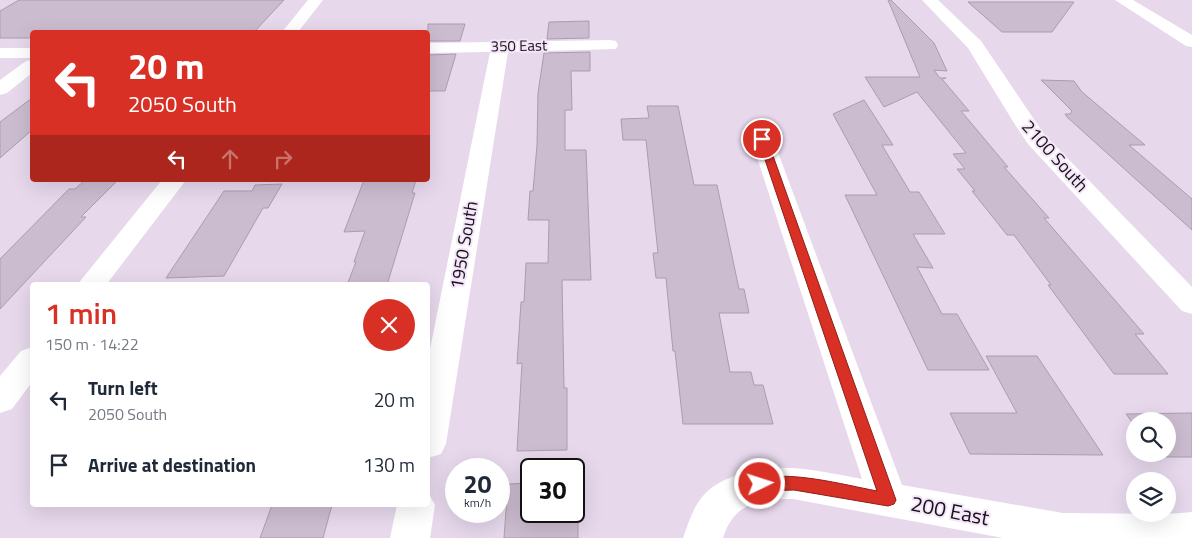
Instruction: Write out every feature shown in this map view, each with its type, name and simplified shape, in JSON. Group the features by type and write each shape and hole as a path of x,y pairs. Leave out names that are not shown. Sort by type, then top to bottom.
{"street":[{"path":"292,30 316,0"},
{"name":"2100 South","path":"929,0 975,45 1024,124 1036,139 1192,304"},
{"path":"1122,0 1192,42"},
{"name":"350 East","path":"430,48 610,45"},
{"name":"1950 South","path":"430,433 500,47"},
{"path":"0,53 30,53"},
{"path":"0,89 30,67"},
{"path":"762,139 888,500"},
{"path":"93,282 172,182"},
{"path":"0,400 30,362"},
{"name":"200 East","path":"710,523 730,495 750,486 771,482 794,483 1063,531 1192,530"},
{"path":"410,538 416,507"}],"building":[{"path":"19,0 284,0 256,30 30,30 30,38 0,38 0,11"},
{"path":"888,0 891,0 934,43 947,71 934,70 940,78 946,78 942,79 969,111 961,111 1008,167 1004,167 1049,218 1044,218 1144,334 1135,334 1168,374 1114,374 1048,285 1051,285 1014,235 1007,235 972,191 975,191 957,169 965,169 953,154 966,153 917,92 884,107 865,77 920,77"},
{"path":"968,2 1074,2 1052,32 1002,32"},
{"path":"589,21 589,38 547,39 549,22"},
{"path":"428,24 465,24 460,41 430,41 430,30 428,30"},
{"path":"590,52 590,71 571,71 572,110 565,110 565,150 586,150 591,280 562,280 564,388 567,388 567,450 517,451 522,363 517,364 521,302 524,302 526,263 548,263 549,220 528,220 530,191 533,191 537,145 538,93 544,53"},
{"path":"456,54 445,91 430,91 430,55"},
{"path":"1041,80 1074,81 1082,92 1145,145 1129,145 1192,199 1192,230 1067,117 1065,114 1070,114 1072,111"},
{"path":"30,100 30,132 0,158 0,122"},
{"path":"864,100 893,145 882,145 910,192 919,192 945,234 913,234 933,268 917,267 942,314 957,314 989,370 928,370 845,195 877,195 833,114"},
{"path":"647,106 678,106 694,185 717,185 739,289 744,289 749,313 719,313 730,372 751,372 754,385 763,385 773,424 683,424 666,278 656,278 653,253 658,253 646,140 623,140 621,119 649,118"},
{"path":"83,182 116,182 81,217 86,217 0,309 0,259 69,189 75,189"},
{"path":"363,182 415,182 412,193 415,193 388,282 348,282 365,231 344,232"},
{"path":"282,184 268,208 263,208 224,276 166,278 224,191 252,191 255,185"},
{"path":"986,356 1037,356 1103,455 970,454 950,413 1017,413"},
{"path":"1176,413 1192,413 1192,457 1176,457"},
{"path":"520,483 520,523 578,523 578,538 504,538 505,523 510,523 510,484"},
{"path":"271,507 331,507 323,538 260,538"}],"route":[{"path":"760,484 771,482 794,483 888,500 762,139"}]}
